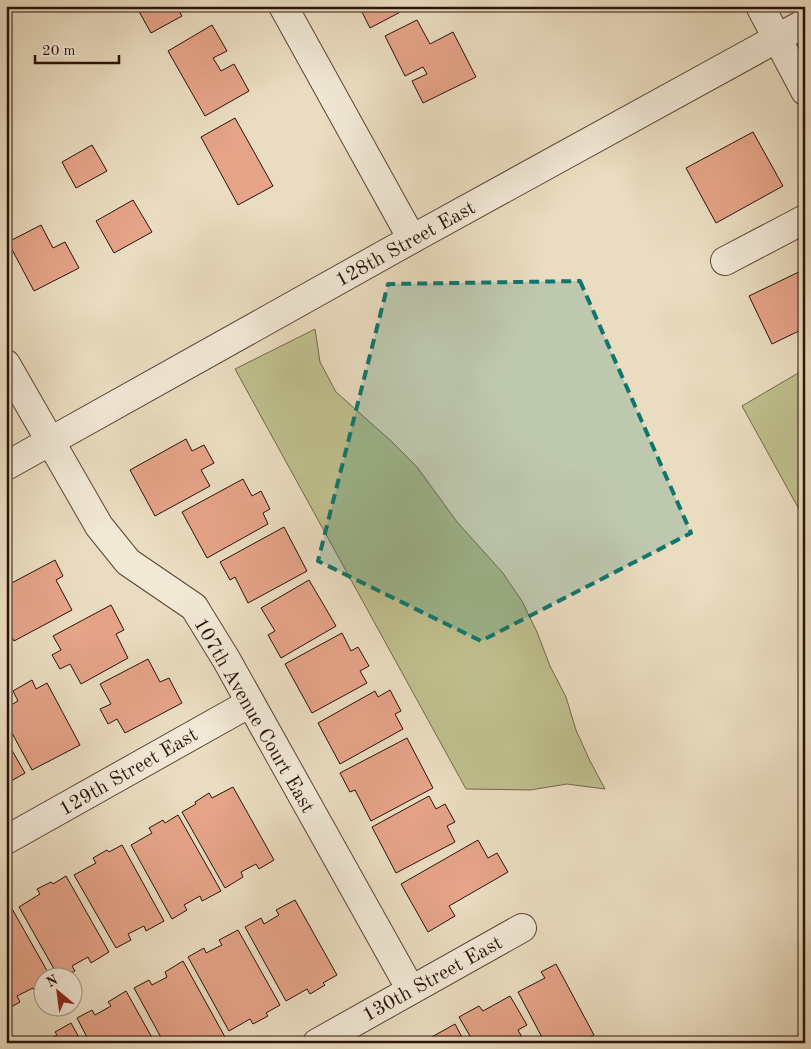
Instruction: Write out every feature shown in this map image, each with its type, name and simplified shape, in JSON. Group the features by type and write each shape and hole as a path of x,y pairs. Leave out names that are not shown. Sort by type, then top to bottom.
{"street":[{"path":"284,6 412,239"},
{"path":"760,6 805,91"},
{"name":"128th Street East","path":"6,466 412,239 805,23"},
{"path":"725,261 805,219"},
{"name":"107th Avenue Court East","path":"6,364 99,526 128,562 194,608 226,659 411,990"},
{"name":"129th Street East","path":"6,840 250,702"},
{"name":"130th Street East","path":"317,1043 522,928"}],"highlighted area":[{"path":"580,281 691,533 481,641 318,561 388,284"}],"shaded area":[{"path":"315,329 320,362 336,392 417,467 457,522 502,572 522,601 537,632 550,666 566,697 576,730 605,789 567,784 530,790 466,789 235,369"},
{"path":"805,369 805,520 742,406"}],"building":[{"path":"136,6 176,6 182,16 151,33"},
{"path":"359,6 407,6 408,8 370,28"},
{"path":"417,20 430,44 453,32 476,77 423,103 412,81 427,74 423,67 405,76 385,36"},
{"path":"212,25 227,51 213,58 221,71 234,64 249,91 205,116 168,51"},
{"path":"235,118 273,186 238,205 201,137"},
{"path":"753,132 783,186 716,223 686,168"},
{"path":"92,145 107,171 76,188 62,162"},
{"path":"133,200 152,232 114,253 96,221"},
{"path":"41,225 53,248 65,242 79,268 34,291 8,242"},
{"path":"805,269 805,328 772,344 749,296"},
{"path":"186,439 192,451 204,445 214,463 201,470 210,486 155,516 130,470"},
{"path":"243,479 252,496 261,491 270,509 263,513 268,524 207,558 182,512"},
{"path":"284,527 307,571 248,603 235,577 230,580 220,562"},
{"path":"55,560 63,576 56,580 72,610 14,641 9,632 6,634 6,586"},
{"path":"309,580 336,626 281,658 268,635 275,631 261,608"},
{"path":"111,605 124,630 116,634 128,658 81,684 70,664 60,669 52,655 61,650 53,636"},
{"path":"342,633 351,651 358,647 369,666 360,671 367,683 312,713 285,664"},
{"path":"148,659 160,682 169,678 182,703 125,733 117,719 108,724 100,709 111,704 100,684"},
{"path":"32,680 36,689 47,683 80,745 32,770 6,722 6,708 18,701 13,691"},
{"path":"390,690 401,711 395,714 403,729 340,764 318,723 375,691 378,697"},
{"path":"407,738 433,788 371,821 355,790 350,792 340,773"},
{"path":"6,740 25,773 6,784"},
{"path":"233,787 274,860 259,869 256,864 241,872 243,877 225,888 182,812 196,804 195,802 209,793 212,798"},
{"path":"429,796 436,809 445,804 455,822 447,826 455,842 396,873 372,827"},
{"path":"178,815 221,891 202,901 200,896 184,905 187,910 172,919 131,845 152,833 149,828 163,820 165,823"},
{"path":"478,840 488,858 497,853 508,872 449,906 455,916 428,932 401,884"},
{"path":"122,845 164,921 146,931 144,926 128,934 131,940 116,948 74,875 96,863 93,858 107,850 109,852"},
{"path":"66,876 109,952 91,963 88,957 72,966 52,966 19,907 40,894 37,889 51,882 53,884"},
{"path":"295,900 337,975 323,983 325,985 310,994 307,989 286,1001 245,927 261,918 264,924 279,915 276,910"},
{"path":"11,907 44,966 32,966 32,988 17,996 20,1002 6,1010 6,910"},
{"path":"238,930 280,1005 266,1013 268,1016 253,1024 250,1019 229,1031 188,957 204,948 206,953 222,945 219,940"},
{"path":"183,961 225,1037 215,1043 164,1043 134,988 149,980 152,985 167,977 165,972"},
{"path":"556,964 594,1035 580,1043 566,1043 564,1040 559,1043 545,1043 518,992 545,978 541,972"},
{"path":"126,991 155,1043 90,1043 77,1018 92,1010 95,1015 111,1006 108,1002"},
{"path":"510,996 527,1025 518,1030 525,1043 474,1043 459,1017 479,1006 483,1011"},
{"path":"71,1023 82,1043 43,1043 57,1035 55,1032"},
{"path":"455,1024 465,1043 421,1043"}]}
